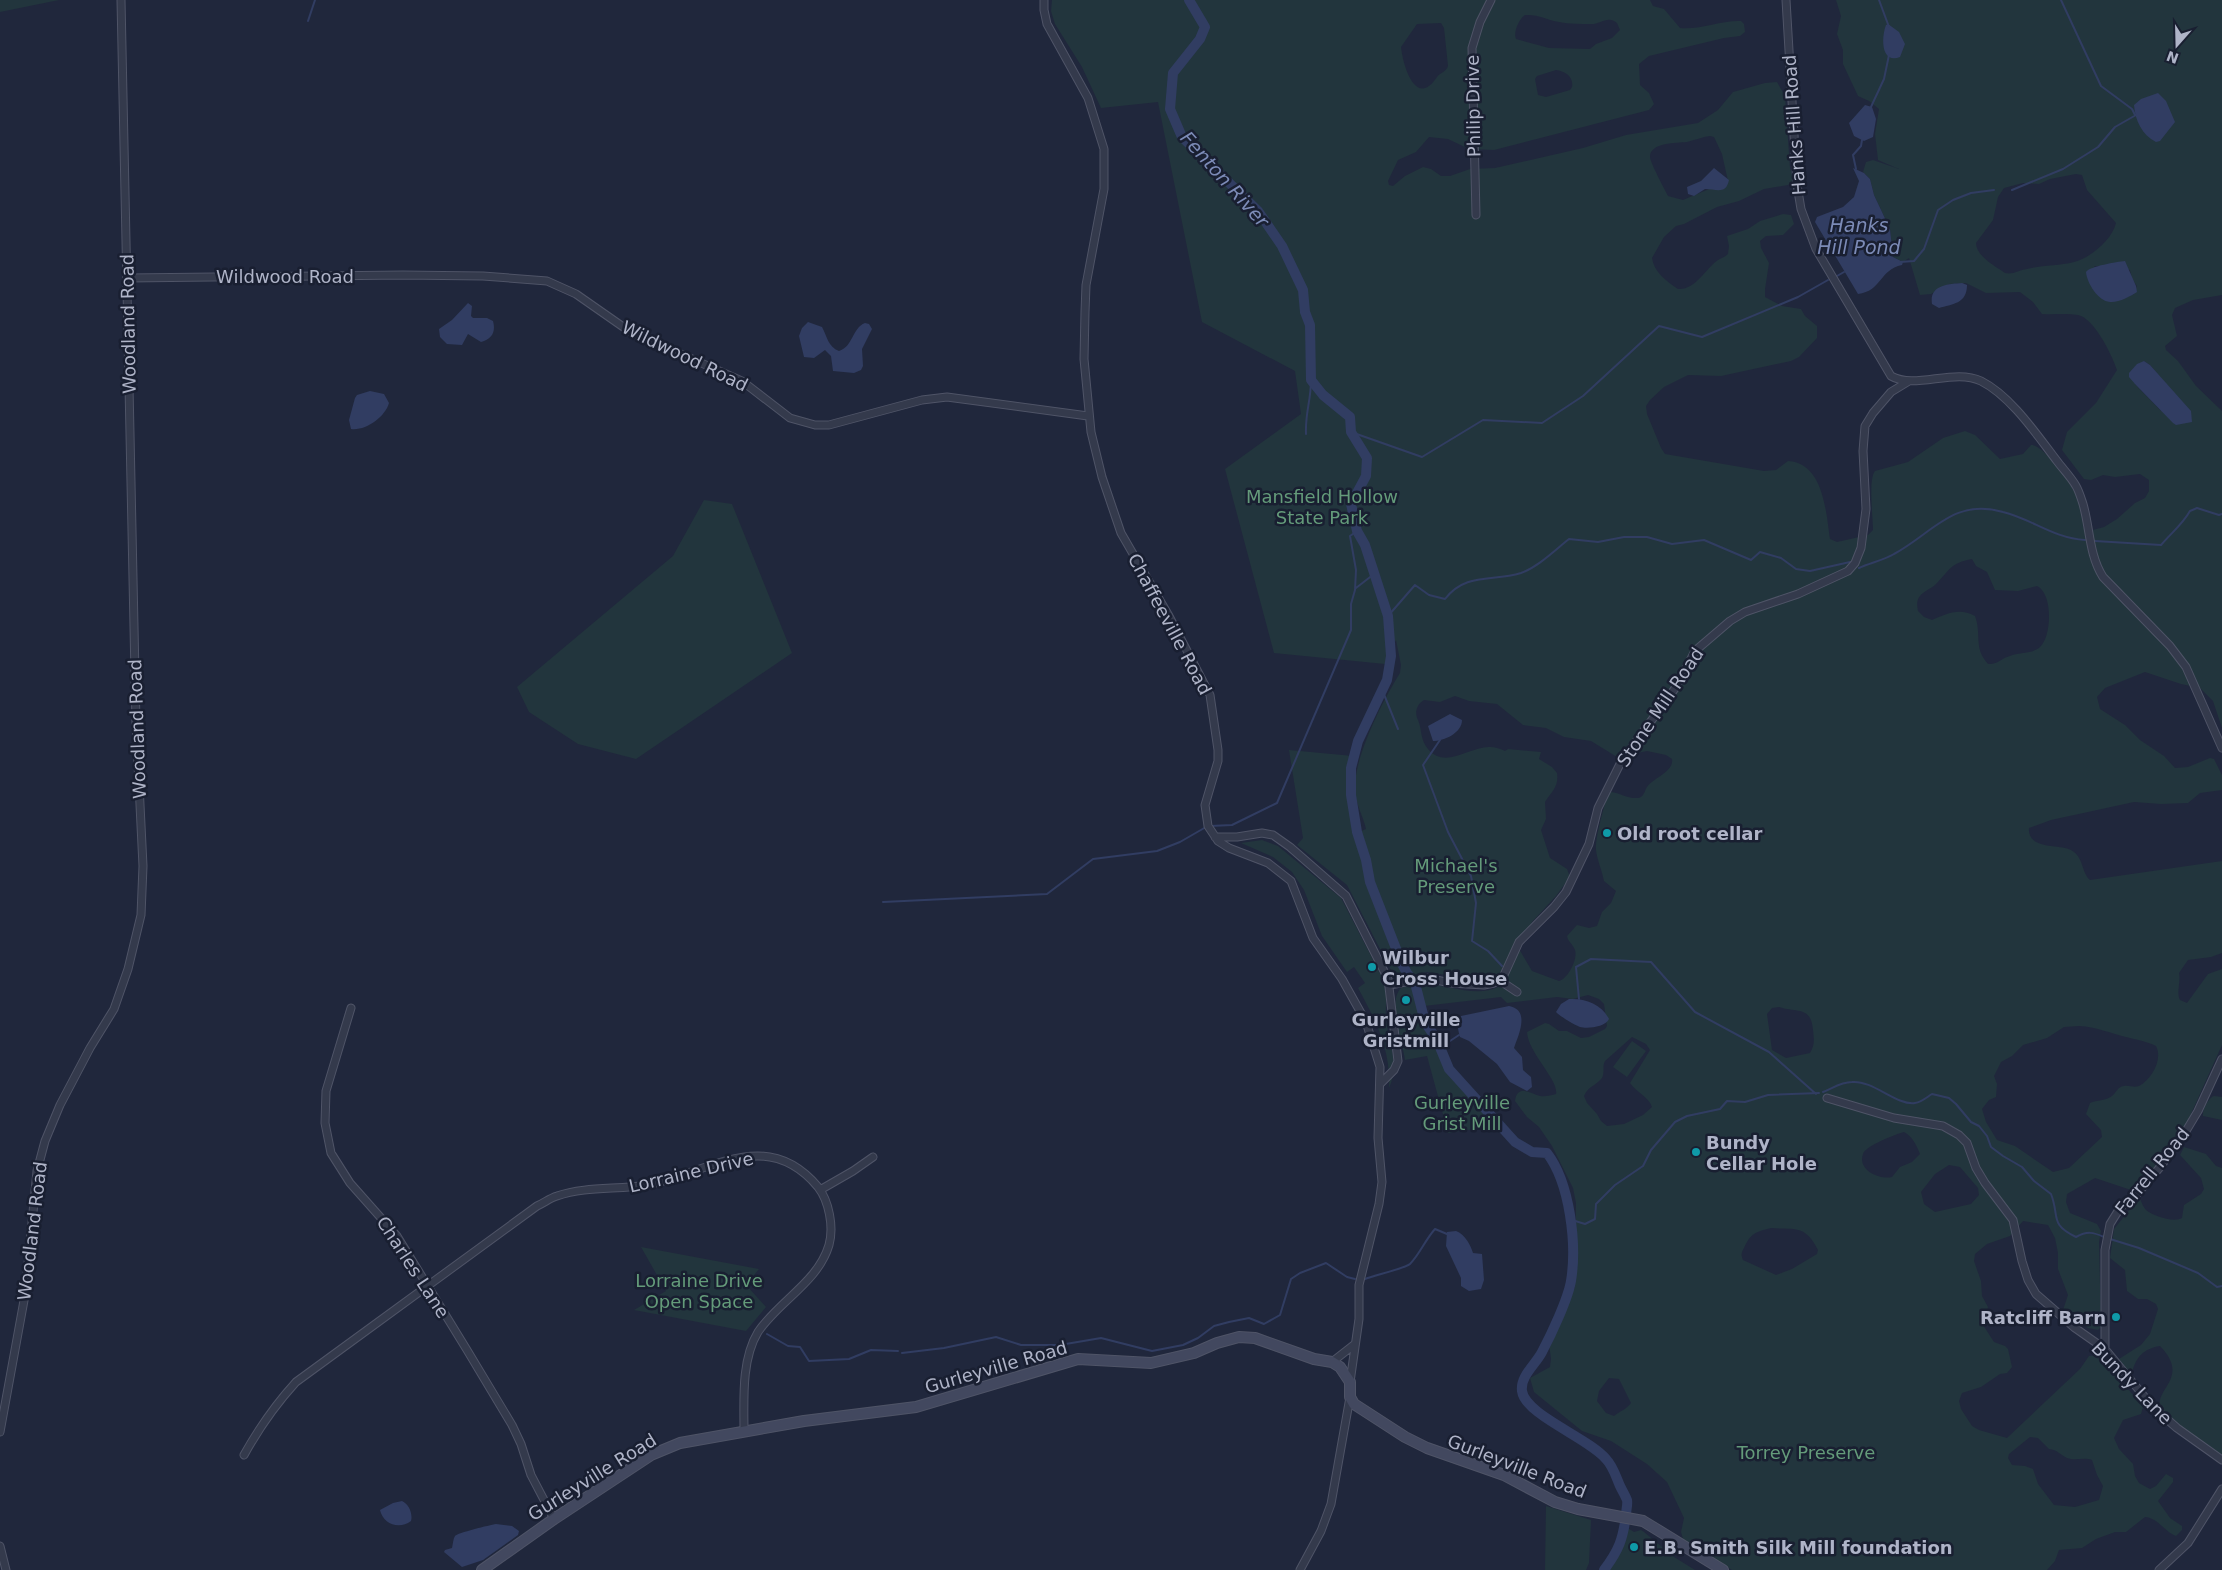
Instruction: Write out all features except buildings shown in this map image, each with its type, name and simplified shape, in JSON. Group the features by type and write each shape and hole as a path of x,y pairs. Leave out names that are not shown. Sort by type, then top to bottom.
{"street":[{"name":"Woodland Road","path":"0,1432 25,1295 37,1172 45,1141 60,1105 90,1048 114,1009 128,969 141,915 143,866 136,723 121,0"},
{"name":"Chaffeeville Road","path":"1044,0 1047,24 1088,98 1104,150 1105,171 1102,207 1086,285 1084,359 1088,416 1094,450 1121,533 1169,616 1210,695 1218,737 1218,761 1205,805 1208,826 1215,837"},
{"name":"Philip Drive","path":"1476,215 1472,117 1472,48 1480,22 1491,0"},
{"name":"Hanks Hill Road","path":"1786,0 1797,185 1801,209 1816,249 1891,376"},
{"name":"Wildwood Road","path":"128,278 403,275 482,276 547,281 576,294 629,331 742,381 781,411 802,422 815,426 829,425 922,400 947,397 1088,416"},
{"path":"1891,376 1909,381 1957,377 1979,380 1995,389 2040,439 2076,486 2083,504 2097,568 2103,577 2170,646 2186,667 2222,748"},
{"path":"1891,376 1893,381 1891,392"},
{"name":"Stone Mill Road","path":"1499,980 1504,975 1519,942 1554,907 1566,892 1589,844 1598,808 1621,762 1676,687 1690,659 1701,644 1745,612 1798,594 1848,571 1855,563 1861,548 1866,509 1864,432 1871,416 1891,392 1909,381"},
{"path":"1215,837 1268,834 1278,837 1347,898 1386,973 1390,985 1398,1062 1394,1070 1381,1083"},
{"path":"1215,837 1229,848 1276,868 1291,881 1313,938 1342,979 1366,1022 1376,1049 1380,1067 1378,1138 1382,1182 1379,1204 1359,1285 1359,1319 1350,1382 1350,1397 1329,1511 1321,1531 1300,1570"},
{"path":"1390,985 1426,978 1471,985 1494,984 1499,980 1517,992"},
{"name":"Charles Lane","path":"351,1008 326,1091 325,1123 331,1153 350,1183 397,1236 427,1285 512,1425 521,1444 531,1475 554,1519"},
{"name":"Farrell Road","path":"2105,1349 2105,1250 2110,1224 2120,1208 2137,1194 2161,1166 2186,1131 2198,1111 2222,1059"},
{"name":"Bundy Lane","path":"1827,1098 1894,1118 1943,1126 1959,1135 1966,1143 1976,1168 1985,1183 2013,1220 2025,1270 2036,1294 2075,1328 2105,1349 2153,1407 2177,1428 2222,1460"},
{"name":"Lorraine Drive","path":"244,1455 258,1429 275,1405 296,1382 521,1217 558,1196 580,1191 647,1185 734,1158 758,1155 786,1161 806,1173 820,1190 829,1212 831,1229 829,1244 816,1270 766,1322 757,1334 749,1357 746,1378 744,1432"},
{"path":"820,1190 853,1171 873,1156"},
{"name":"Gurleyville Road","path":"482,1570 554,1519 651,1455 680,1443 804,1421 916,1406 1078,1359 1151,1363 1194,1353 1218,1342 1240,1337 1267,1341 1303,1355 1332,1362"},
{"path":"1350,1382 1343,1370 1332,1362 1356,1344"},
{"name":"Gurleyville Road","path":"1350,1397 1354,1404 1405,1437 1436,1452 1504,1474 1540,1496 1560,1504 1625,1517 1652,1526 1723,1570"},
{"path":"2159,1570 2188,1543 2222,1488"},
{"path":"0,1546 6,1570"}],"green space":[{"path":"0,0 59,0 0,12"},
{"path":"1052,0 1650,0 1653,6 1664,9 1680,28 1696,28 1741,21 1744,24 1745,32 1740,36 1649,56 1639,64 1640,85 1649,93 1654,104 1649,110 1494,150 1469,149 1448,139 1429,137 1416,152 1398,160 1388,181 1389,185 1393,186 1405,176 1423,167 1431,169 1441,176 1450,176 1470,169 1495,168 1583,148 1626,135 1698,123 1718,110 1733,92 1765,83 1777,82 1785,96 1790,168 1794,180 1788,185 1764,189 1739,201 1717,207 1684,224 1676,226 1664,237 1652,258 1655,268 1665,279 1678,289 1684,288 1695,283 1713,264 1728,254 1727,236 1748,229 1760,221 1783,214 1791,215 1794,224 1783,235 1766,236 1760,241 1761,248 1769,263 1765,297 1782,306 1801,309 1805,316 1817,326 1817,338 1799,357 1791,361 1721,376 1688,375 1664,387 1650,400 1646,406 1647,414 1665,454 1764,471 1776,470 1788,461 1800,464 1809,470 1821,491 1830,539 1837,542 1868,535 1873,530 1871,490 1875,471 1908,462 1943,438 1965,431 1975,435 2000,459 2023,454 2031,445 2043,451 2065,477 2076,494 2081,506 2083,527 2089,531 2104,527 2117,519 2135,503 2145,498 2149,491 2149,480 2140,474 2115,477 2103,475 2091,480 2084,479 2062,450 2067,432 2096,403 2117,370 2107,347 2090,323 2078,315 2042,314 2033,302 2020,292 1986,293 1966,283 1949,284 1931,294 1920,295 1909,258 1903,262 1893,257 1890,229 1874,195 1870,179 1863,172 1866,162 1873,160 1899,169 1878,160 1875,134 1879,109 1869,101 1858,96 1843,64 1843,50 1837,34 1841,16 1836,0 2222,0 2222,295 2193,300 2175,308 2172,315 2177,336 2165,346 2166,350 2178,361 2196,386 2222,411 2222,728 2213,701 2200,688 2145,672 2105,688 2097,697 2100,709 2125,725 2140,740 2164,756 2175,768 2188,767 2210,758 2214,759 2222,775 2222,790 2200,793 2188,803 2134,802 2051,820 2029,828 2033,840 2045,845 2066,848 2075,853 2090,880 2222,861 2222,953 2211,957 2188,960 2179,973 2178,994 2180,1000 2187,1003 2208,974 2222,969 2222,1045 2186,1125 2171,1149 2147,1176 2131,1190 2095,1178 2067,1194 2066,1202 2070,1213 2097,1224 2101,1231 2099,1242 2101,1327 2098,1330 2088,1328 2063,1310 2068,1295 2058,1269 2058,1253 2055,1238 2048,1225 2023,1221 2010,1236 1987,1244 1975,1254 1974,1261 1981,1281 1982,1296 1988,1307 1983,1325 1994,1342 2008,1349 2012,1367 2007,1373 2000,1374 1981,1387 1962,1393 1959,1401 1961,1409 1972,1426 1979,1430 2007,1438 2080,1369 2089,1356 2097,1355 2109,1366 2143,1407 2141,1414 2123,1420 2114,1438 2119,1449 2133,1464 2135,1476 2139,1483 2150,1489 2156,1486 2166,1474 2173,1478 2173,1482 2158,1501 2170,1518 2182,1526 2182,1530 2176,1536 2158,1522 2145,1517 2126,1532 2115,1532 2096,1539 2082,1548 2059,1550 2055,1561 2047,1570 1732,1570 1683,1539 1681,1532 1684,1518 1667,1482 1647,1464 1611,1441 1582,1431 1534,1392 1530,1378 1550,1367 1549,1344 1575,1287 1576,1203 1573,1188 1552,1146 1539,1127 1527,1117 1515,1101 1516,1096 1521,1091 1542,1096 1556,1094 1553,1081 1532,1049 1527,1032 1545,1023 1559,1031 1567,1031 1581,1038 1589,1037 1605,1029 1607,1026 1604,1004 1599,999 1588,995 1573,999 1557,997 1507,1003 1501,997 1424,1006 1428,1034 1439,1053 1476,1100 1506,1124 1448,1133 1427,1056 1405,1060 1397,1023 1395,1003 1397,994 1401,988 1426,984 1463,990 1487,991 1498,987 1495,974 1480,980 1427,972 1399,977 1394,976 1347,885 1297,845 1303,838 1289,750 1353,756 1351,785 1359,832 1366,829 1356,798 1356,774 1371,728 1400,673 1401,665 1396,640 1385,664 1274,653 1225,469 1301,414 1295,371 1202,322 1158,102 1101,108 1082,67 1055,24 1051,11","holes":["1525,15 1534,15 1575,24 1595,24 1604,20 1611,20 1617,23 1620,30 1612,38 1596,44 1590,49 1549,48 1516,39 1515,33","1441,23 1444,28 1448,66 1430,86 1417,87 1408,73 1401,47 1417,24","1556,70 1566,73 1572,80 1570,90 1546,97 1538,95 1535,79 1537,76","1714,137 1722,154 1728,181 1683,200 1668,196 1652,164 1651,152 1654,148 1665,144 1687,142","2076,174 2082,175 2087,190 2116,223 2114,229 2100,247 2080,260 2005,273 1991,264 1979,252 1976,243 1993,220 1998,197 2004,188 2023,183 2039,184 2050,179","2094,266 2108,266 2130,270 2132,279 2137,286 2134,294 2120,300","2144,361 2150,365 2177,397 2161,411 2135,384","1972,559 1976,566 1987,572 1995,590 2018,591 2037,586 2042,590 2048,605 2049,625 2044,642 2040,647 2034,651 2014,655 1988,664 1983,658 1979,646 1975,616 1969,613 1958,612 1932,620 1924,617 1918,611 1919,597 1936,584 1955,565","1455,696 1469,701 1497,704 1523,725 1546,728 1564,737 1591,741 1617,757 1647,751 1666,755 1672,759 1670,768 1650,784 1640,797 1631,798 1611,792 1608,795 1598,830 1596,850 1604,881 1616,891 1611,903 1602,912 1597,926 1589,928 1577,925 1567,936 1576,954 1572,968 1566,977 1559,981 1532,971 1519,949 1532,922 1556,896 1570,877 1567,869 1550,858 1541,830 1546,819 1545,802 1556,785 1557,773 1552,767 1539,759 1541,752 1508,749 1505,751 1490,747 1458,756 1442,757 1435,755 1424,742 1416,714 1418,706 1424,700 1440,702","1779,1007 1802,1012 1810,1017 1814,1036 1810,1053 1786,1058 1772,1050 1767,1014 1772,1008","2079,1026 2152,1044 2156,1046 2158,1057 2152,1074 2144,1083 2137,1087 2122,1087 2110,1098 2090,1103 2086,1114 2101,1130 2102,1137 2069,1168 2053,1172 2015,1146 1997,1140 1986,1122 1982,1109 1989,1100 1996,1097 1997,1084 1994,1076 2001,1062 2012,1056 2023,1045 2047,1038 2064,1027","1632,1037 1646,1044 1650,1050 1630,1083 1648,1100 1652,1107 1643,1115 1624,1124 1607,1126 1601,1121 1584,1096 1602,1078 1605,1061","1904,1132 1912,1139 1920,1154 1912,1162 1900,1167 1892,1177 1887,1178 1871,1173 1863,1165 1862,1160 1863,1154 1869,1147","1949,1165 1960,1167 1978,1188 1979,1195 1971,1204 1935,1212 1924,1204 1921,1192 1935,1174","1771,1228 1799,1230 1809,1236 1818,1250 1817,1254 1792,1269 1776,1275 1743,1260 1743,1250 1751,1236","1609,1378 1619,1379 1631,1403 1614,1416 1606,1413 1597,1401 1599,1391","2030,1437 2038,1438 2049,1449 2057,1451 2067,1458 2092,1460 2103,1486 2099,1500 2075,1507 2054,1505 2038,1484 2033,1469 2012,1465 2008,1458 2009,1454"]},
{"path":"704,500 732,504 792,653 636,759 578,744 529,712 517,687 673,556"},
{"name":"Gurleyville Grist Mill","path":"1262,840 1278,846 1341,898 1384,981 1386,1020 1394,1062 1394,1071 1389,1088 1388,1061 1385,1048 1371,1012 1358,988 1365,983 1354,967 1347,972 1322,936 1304,890 1292,872 1273,857 1241,843"},
{"path":"1632,1041 1646,1051 1627,1077 1613,1067"},
{"path":"2214,1096 2222,1097 2222,1120 2203,1116 2206,1104"},
{"path":"2184,1147 2206,1154 2216,1166 2222,1168 2222,1455 2181,1427 2160,1407 2160,1400 2170,1381 2172,1366 2160,1346 2149,1349 2141,1355 2132,1373 2128,1372 2119,1359 2141,1345 2150,1334 2158,1309 2156,1304 2147,1299 2138,1299 2127,1291 2125,1270 2110,1258 2114,1229 2138,1199 2140,1199 2146,1210 2153,1214 2174,1220 2182,1218 2184,1205 2201,1194 2204,1189 2201,1178 2180,1155"},
{"name":"Lorraine Drive Open Space","path":"641,1247 759,1269 746,1285 766,1307 746,1331 634,1310 666,1291"},
{"path":"1546,1506 1591,1520 1589,1563 1586,1570 1545,1570"},
{"path":"1626,1527 1634,1532 1641,1530 1674,1557 1695,1570 1609,1570 1626,1540"}],"water":[{"path":"1888,24 1899,32 1905,44 1900,57 1889,57 1884,48 1884,30"},
{"path":"2158,93 2166,101 2175,122 2160,141 2156,142 2140,126 2134,105 2141,99"},
{"path":"1865,105 1872,107 1876,119 1873,137 1864,141 1854,136 1849,123"},
{"path":"1714,168 1729,180 1726,188 1720,190 1705,189 1694,196 1688,194 1687,187 1701,181"},
{"name":"Hanks Hill Pond","path":"1853,168 1864,173 1870,179 1874,195 1890,229 1893,257 1903,262 1902,265 1889,271 1872,289 1858,294 1815,222 1817,217 1843,207 1854,197 1859,181"},
{"path":"2125,261 2137,292 2117,301 2106,301 2094,291 2088,281 2086,272 2098,266"},
{"path":"1962,283 1967,285 1962,300 1939,308 1932,304 1933,293 1936,289 1946,285"},
{"path":"468,303 472,306 471,316 473,318 487,318 493,321 494,328 492,334 488,339 481,342 468,334 462,345 447,344 440,337 439,329 452,320"},
{"path":"808,322 822,327 830,344 839,351 847,346 861,325 869,324 872,329 862,349 863,366 861,370 854,373 833,371 831,356 825,350 814,358 804,357 799,336 802,328"},
{"path":"2144,361 2150,365 2191,411 2192,422 2176,425 2173,423 2129,377 2129,373 2137,364"},
{"path":"370,391 384,394 389,403 387,408 379,418 369,425 363,428 351,429 349,420 355,398 357,395"},
{"path":"1450,714 1462,720 1459,729 1447,738 1433,741 1428,726"},
{"path":"1569,999 1592,1003 1602,1009 1609,1019 1604,1024 1596,1027 1583,1028 1577,1026 1556,1012 1561,1004"},
{"path":"1509,1006 1516,1008 1520,1013 1520,1030 1514,1048 1522,1057 1523,1070 1531,1077 1532,1087 1527,1091 1510,1082 1497,1064 1469,1041 1460,1037 1458,1023 1461,1016"},
{"path":"1456,1231 1465,1237 1473,1253 1482,1254 1484,1280 1481,1289 1469,1291 1461,1286 1461,1278 1446,1246 1447,1232"},
{"path":"402,1501 407,1504 410,1510 411,1521 406,1524 397,1525 384,1519 380,1510 393,1503"},
{"path":"496,1524 512,1526 519,1531 518,1535 483,1560 462,1567 444,1552 452,1548 455,1536"}],"waterway":[{"path":"308,21 315,0"},
{"name":"Fenton River","path":"1189,0 1205,27 1200,39 1173,73 1170,109 1182,137 1258,211 1282,246 1303,290 1305,312 1310,325 1311,380 1323,395 1350,417 1351,432 1367,458 1366,476 1351,504 1357,531 1365,545 1388,616 1391,656 1387,680 1358,741 1351,768 1351,795 1357,832 1366,860 1370,882 1402,964 1415,983 1425,1022 1437,1040 1449,1069 1515,1142 1532,1152 1547,1153 1555,1166 1566,1197 1572,1232 1573,1266 1571,1281 1554,1327 1542,1352 1523,1380 1522,1391 1526,1400 1545,1418 1598,1451 1614,1472 1627,1500 1620,1544 1604,1570"},
{"path":"1879,0 1889,27"},
{"path":"2061,0 2101,86 2132,109 2135,115"},
{"path":"1870,109 1884,79 1889,55"},
{"path":"2012,190 2063,169 2098,147 2115,127 2136,115"},
{"path":"1856,169 1853,155 1861,146 1862,140"},
{"path":"1900,262 1914,261 1924,249 1938,210 1953,200 1971,193 1994,190"},
{"path":"1837,276 1844,272"},
{"path":"1351,432 1422,457 1483,420 1542,423 1583,396 1659,326 1702,337 1798,297 1828,280"},
{"path":"1306,434 1311,380"},
{"path":"2095,541 2161,545 2190,511 2197,508 2219,515 2222,514"},
{"path":"1859,568 1890,556 1908,546 1944,520 1970,510 1986,509 2003,512 2063,536 2085,540"},
{"path":"1210,826 1232,825 1277,803 1351,630 1351,604 1355,590 1356,570 1350,536 1357,531"},
{"path":"1388,616 1415,585 1429,595 1445,599 1453,590 1471,581 1521,573 1540,563 1569,539 1598,542 1624,537 1647,537 1672,544 1704,540 1751,560 1760,552 1781,558 1796,569 1810,571 1850,562"},
{"path":"1356,588 1374,574"},
{"path":"1383,692 1398,729"},
{"path":"1440,740 1423,765 1448,832 1471,876 1476,903 1472,941 1488,951 1502,966"},
{"path":"883,902 1047,894 1093,859 1157,851 1180,842 1206,827"},
{"path":"1579,999 1576,967 1591,959 1651,962 1695,1012 1769,1052 1816,1094"},
{"path":"1437,1040 1450,1041 1459,1035"},
{"path":"1823,1092 1848,1082 1860,1082 1908,1103 1920,1102 1932,1094 1949,1098 1971,1122 1979,1126 1987,1136 1991,1147 2022,1167 2034,1181 2051,1194 2057,1219 2062,1228 2076,1237 2090,1233 2104,1237"},
{"path":"1564,1194 1572,1220 1585,1224 1595,1219 1596,1204 1615,1185 1643,1166 1651,1150 1675,1122 1687,1116 1720,1109 1727,1101 1745,1102 1768,1095 1819,1093"},
{"path":"1365,1279 1410,1264 1435,1229 1447,1234"},
{"path":"2110,1239 2139,1248 2198,1273 2217,1287 2222,1286"},
{"path":"902,1353 944,1348 996,1337 1021,1345 1060,1345 1101,1338 1152,1351 1183,1345 1198,1338 1214,1326 1229,1322 1249,1318 1264,1324 1280,1315 1291,1279 1300,1273 1326,1263 1347,1277 1355,1279"},
{"path":"767,1334 788,1346 800,1347 809,1361 849,1359 871,1350 898,1351"}],"place":[{"name":"Old root cellar","path":"1607,833"},
{"name":"Wilbur Cross House","path":"1372,967"},
{"name":"Gurleyville Gristmill","path":"1406,1000"},
{"name":"Bundy Cellar Hole","path":"1696,1152"},
{"name":"Ratcliff Barn","path":"2116,1317"},
{"name":"E.B. Smith Silk Mill foundation","path":"1634,1547"}],"park label":[{"name":"Mansfield Hollow State Park","path":"1322,506"},
{"name":"Michael's Preserve","path":"1456,875"},
{"name":"Torrey Preserve","path":"1806,1452"}]}
